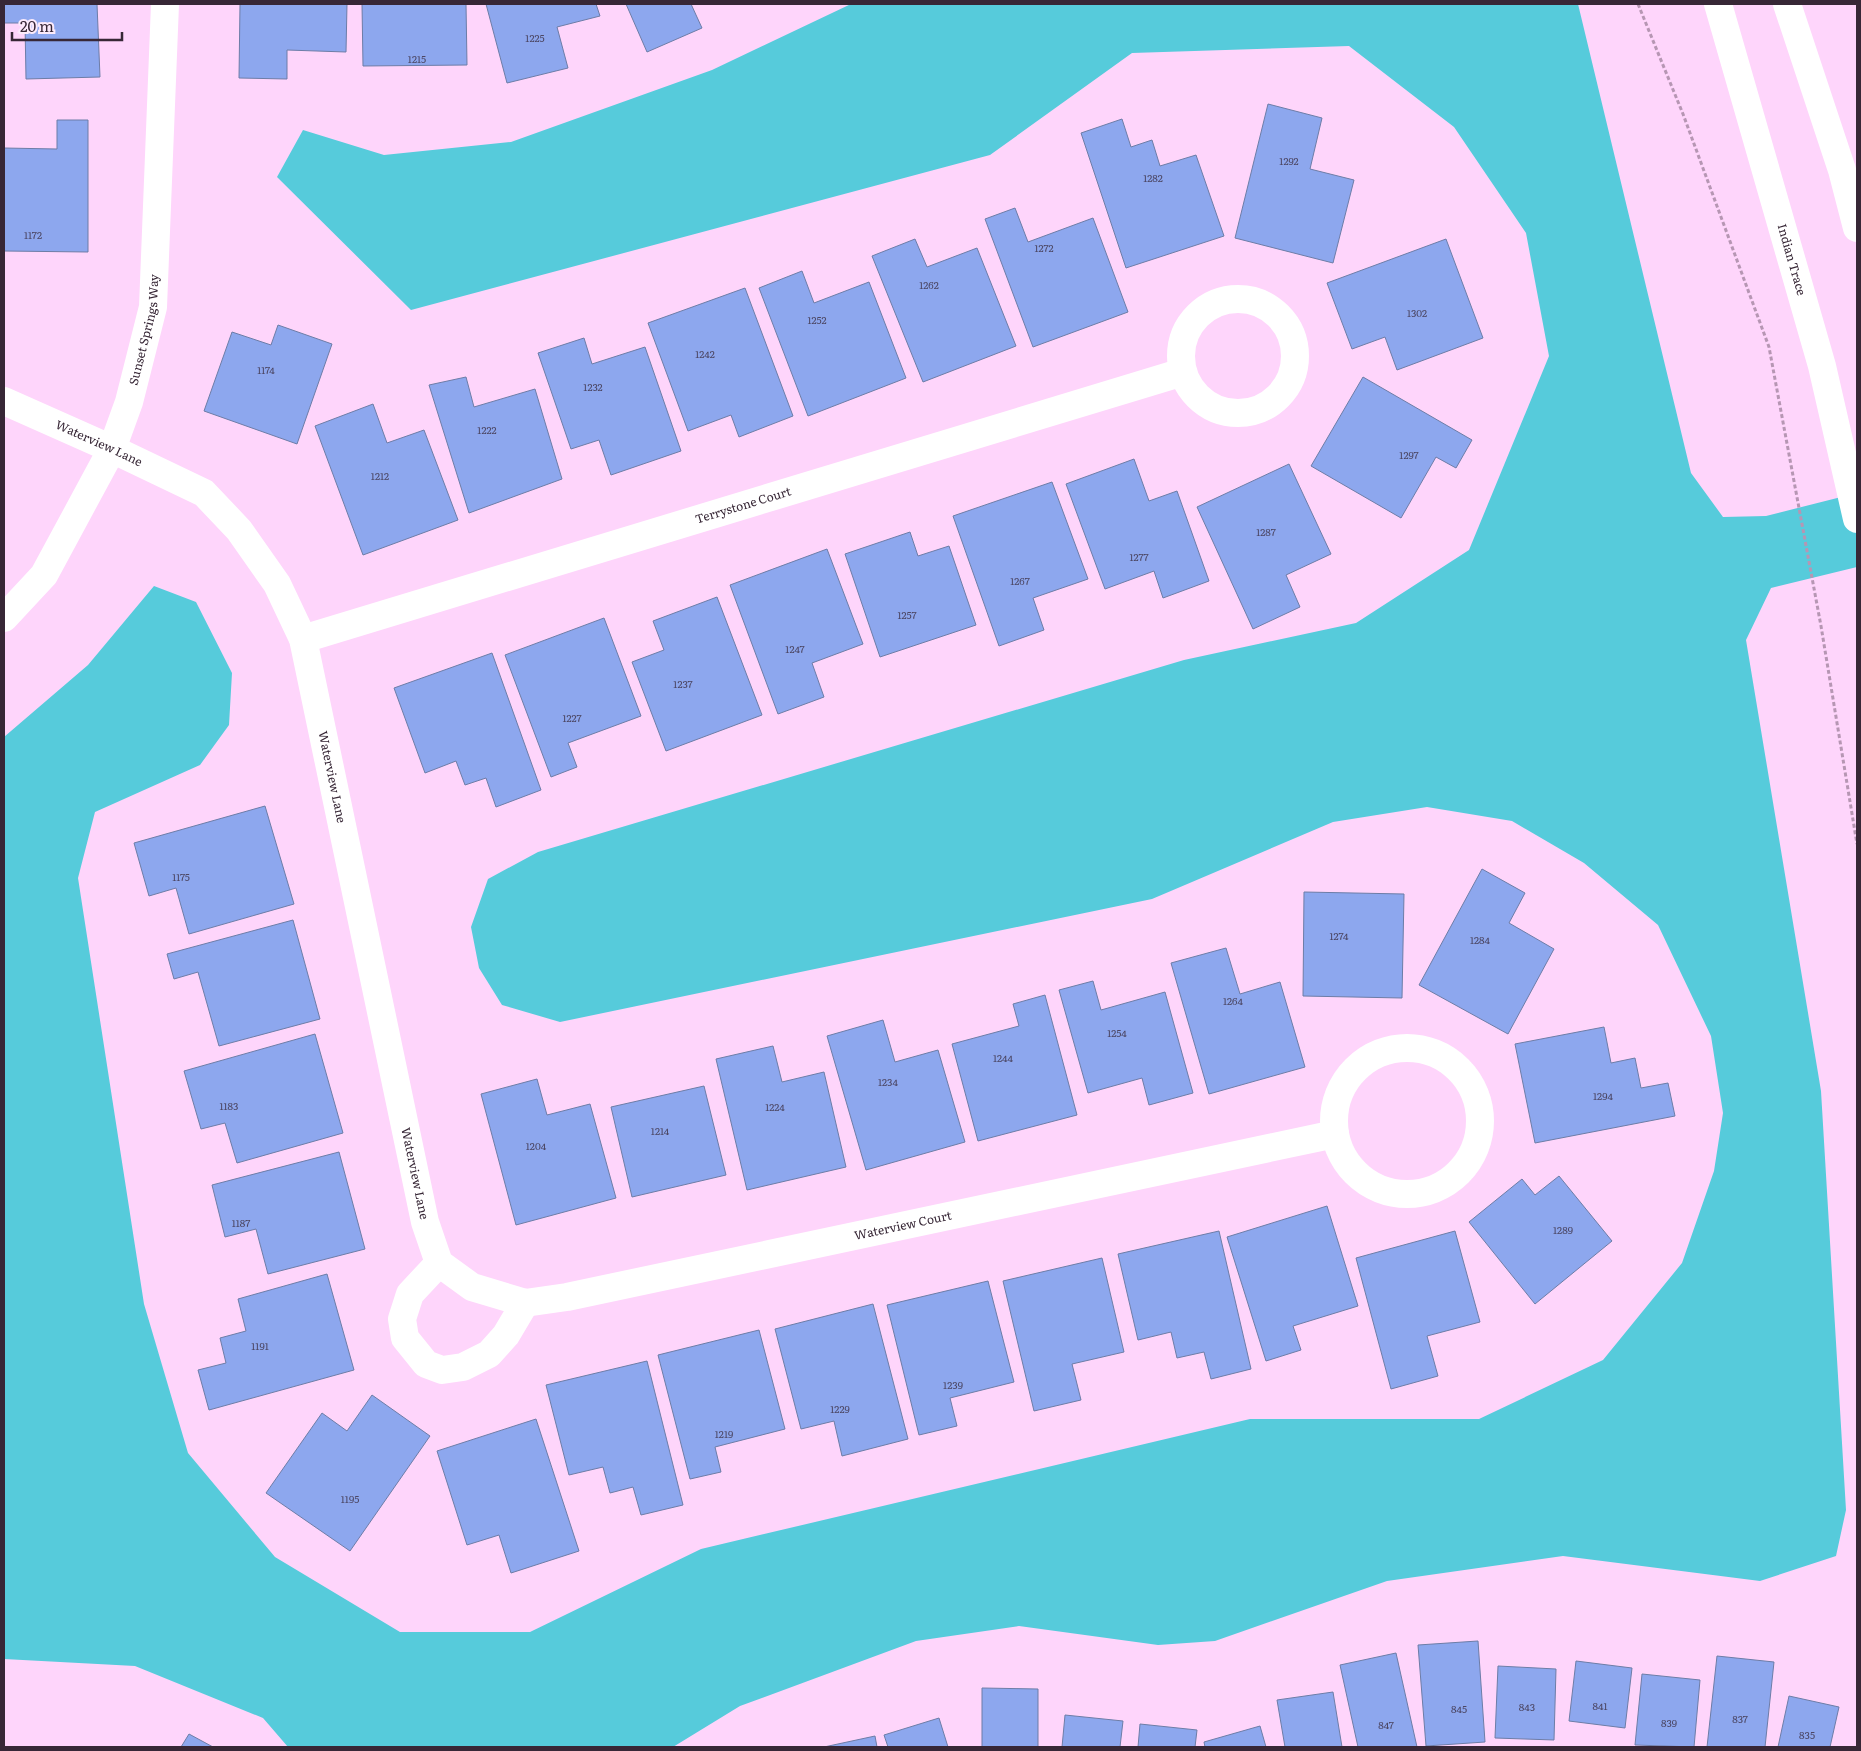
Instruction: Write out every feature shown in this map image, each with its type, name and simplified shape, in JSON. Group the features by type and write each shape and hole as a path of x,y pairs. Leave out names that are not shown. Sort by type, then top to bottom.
{"street":[{"name":"Sunset Springs Way","path":"4,618 44,575 112,449 129,402 153,307 165,4"},
{"name":"Indian Trace","path":"1718,4 1822,366 1857,519"},
{"path":"1787,4 1842,170 1857,228"},
{"path":"1231,299 1251,300 1270,308 1284,322 1293,340 1295,358 1292,376 1284,391 1270,404 1254,411 1236,414 1219,410 1203,402 1190,389 1183,372 1180,352 1185,333 1196,316 1212,304 1231,299"},
{"name":"Terrystone Court","path":"303,638 1183,372"},
{"name":"Waterview Lane","path":"4,401 112,449 204,494 240,530 278,584 303,638 425,1222 440,1263"},
{"path":"1406,1048 1431,1052 1453,1064 1470,1084 1479,1108 1479,1130 1473,1153 1460,1172 1442,1186 1420,1193 1397,1193 1375,1187 1356,1174 1342,1155 1335,1134 1335,1108 1343,1084 1359,1065 1381,1052 1390,1050 1406,1048"},
{"name":"Waterview Court","path":"440,1263 472,1288 525,1302 576,1295 1335,1134"},
{"path":"440,1263 410,1294 402,1319 405,1338 426,1364 442,1370 463,1367 489,1354 506,1335 525,1302"}],"path":[{"path":"1638,4 1683,114 1769,347 1857,844"}],"water":[{"path":"851,4 1578,4 1691,473 1723,517 1766,516 1857,493 1857,567 1771,588 1746,640 1821,1091 1846,1510 1836,1556 1760,1581 1563,1556 1387,1581 1215,1641 1158,1645 1019,1626 916,1641 740,1706 673,1747 288,1747 263,1718 135,1666 4,1659 4,737 88,665 154,586 196,602 232,673 229,725 200,765 95,812 78,878 144,1304 188,1453 275,1557 400,1632 530,1632 701,1549 1250,1419 1479,1419 1603,1360 1682,1263 1714,1171 1723,1113 1711,1036 1658,925 1584,863 1512,821 1427,807 1333,822 1152,899 560,1022 502,1005 479,968 471,927 488,879 538,852 1184,660 1356,623 1469,550 1549,356 1526,233 1454,127 1349,46 1132,53 990,155 411,310 277,177 303,130 384,155 511,142 712,70"}],"building":[{"path":"4,4 97,4 100,77 26,79 25,23 4,23"},
{"path":"240,4 347,4 346,52 287,50 287,79 239,78"},
{"path":"362,4 466,4 467,65 363,66"},
{"path":"486,4 596,4 600,16 557,27 568,68 507,83"},
{"path":"626,4 691,4 702,28 647,52"},
{"path":"1268,104 1322,118 1310,169 1354,180 1333,263 1235,238"},
{"path":"1122,119 1131,147 1152,140 1160,166 1196,155 1224,236 1126,268 1081,133"},
{"path":"57,120 88,120 88,252 4,251 4,148 57,149"},
{"path":"1015,208 1028,242 1093,218 1128,312 1033,347 985,219"},
{"path":"915,239 927,267 977,248 1016,346 923,382 872,256"},
{"path":"1446,239 1483,338 1397,370 1385,337 1352,349 1327,283"},
{"path":"802,271 814,303 869,282 906,378 808,416 759,288"},
{"path":"745,288 793,416 739,437 731,415 688,431 648,323"},
{"path":"278,325 332,344 297,444 204,411 232,332 271,345"},
{"path":"584,338 592,364 645,347 681,451 611,475 599,440 571,449 538,353"},
{"path":"466,377 474,407 535,389 562,479 469,513 429,385"},
{"path":"1363,377 1472,440 1456,468 1436,457 1401,518 1311,466"},
{"path":"373,404 387,443 424,430 458,520 363,555 315,426"},
{"path":"1134,459 1149,501 1177,491 1209,581 1163,598 1154,571 1105,589 1066,484"},
{"path":"1289,464 1331,554 1286,575 1300,607 1253,629 1197,507"},
{"path":"1052,482 1088,579 1033,598 1044,630 999,646 953,516"},
{"path":"910,532 918,556 949,546 976,625 880,657 845,554"},
{"path":"827,549 863,644 812,663 824,697 778,714 730,585"},
{"path":"717,597 762,715 666,751 632,662 664,650 653,621"},
{"path":"604,618 641,716 568,743 577,767 551,777 505,655"},
{"path":"492,653 541,790 496,807 486,778 465,785 456,761 425,773 394,688"},
{"path":"265,806 294,904 189,934 176,888 149,896 134,843"},
{"path":"1482,869 1525,893 1509,923 1554,949 1508,1034 1419,985"},
{"path":"1304,892 1404,894 1402,998 1303,996"},
{"path":"293,920 320,1019 219,1046 198,972 174,979 167,954"},
{"path":"1226,948 1240,994 1280,982 1305,1067 1209,1094 1171,963"},
{"path":"1093,981 1101,1010 1165,992 1193,1093 1149,1105 1142,1078 1088,1093 1059,990"},
{"path":"1045,995 1077,1115 978,1141 952,1044 1019,1026 1013,1004"},
{"path":"883,1020 895,1062 938,1050 965,1142 866,1170 827,1036"},
{"path":"1604,1027 1611,1063 1635,1058 1641,1088 1668,1083 1675,1116 1535,1143 1515,1044"},
{"path":"315,1034 343,1133 237,1163 225,1123 201,1129 184,1071"},
{"path":"773,1046 782,1082 824,1072 846,1167 747,1190 716,1059"},
{"path":"537,1079 547,1115 590,1104 616,1198 516,1225 481,1094"},
{"path":"704,1086 726,1175 632,1197 611,1107"},
{"path":"339,1152 365,1249 268,1274 256,1229 225,1237 212,1185"},
{"path":"1559,1176 1612,1241 1535,1304 1469,1222 1522,1179 1535,1195"},
{"path":"1327,1206 1358,1306 1293,1326 1301,1350 1266,1361 1227,1237"},
{"path":"1219,1231 1251,1369 1211,1379 1204,1352 1177,1358 1171,1332 1138,1340 1118,1254"},
{"path":"1455,1231 1480,1322 1427,1336 1438,1376 1391,1389 1356,1258"},
{"path":"1102,1258 1124,1352 1072,1364 1081,1400 1034,1411 1003,1281"},
{"path":"327,1274 354,1370 209,1410 198,1370 226,1363 220,1338 246,1331 238,1299"},
{"path":"988,1281 1014,1382 950,1398 957,1426 919,1435 887,1305"},
{"path":"873,1304 908,1439 842,1456 834,1421 801,1429 775,1329"},
{"path":"759,1330 785,1429 715,1447 721,1472 690,1479 658,1355"},
{"path":"647,1361 683,1505 641,1515 633,1487 610,1493 603,1467 569,1475 546,1385"},
{"path":"372,1395 430,1436 350,1551 266,1493 322,1413 347,1431"},
{"path":"536,1419 579,1551 511,1573 499,1535 467,1545 437,1451"},
{"path":"1478,1641 1485,1742 1426,1746 1418,1645"},
{"path":"1396,1653 1417,1747 1358,1747 1340,1665"},
{"path":"1717,1656 1774,1662 1765,1747 1707,1747"},
{"path":"1576,1661 1632,1668 1625,1728 1569,1721"},
{"path":"1498,1666 1556,1669 1554,1740 1495,1738"},
{"path":"1642,1674 1700,1680 1694,1747 1635,1745"},
{"path":"982,1688 1038,1689 1038,1747 982,1747"},
{"path":"1333,1692 1342,1747 1285,1747 1277,1700"},
{"path":"1789,1696 1839,1707 1830,1747 1778,1747"},
{"path":"1065,1715 1123,1721 1120,1747 1062,1747"},
{"path":"939,1718 948,1747 888,1747 884,1735"},
{"path":"1140,1724 1197,1730 1195,1747 1138,1747"},
{"path":"1260,1726 1266,1747 1205,1747 1204,1742"},
{"path":"189,1734 213,1747 181,1747"},
{"path":"875,1736 877,1747 824,1747"}]}
